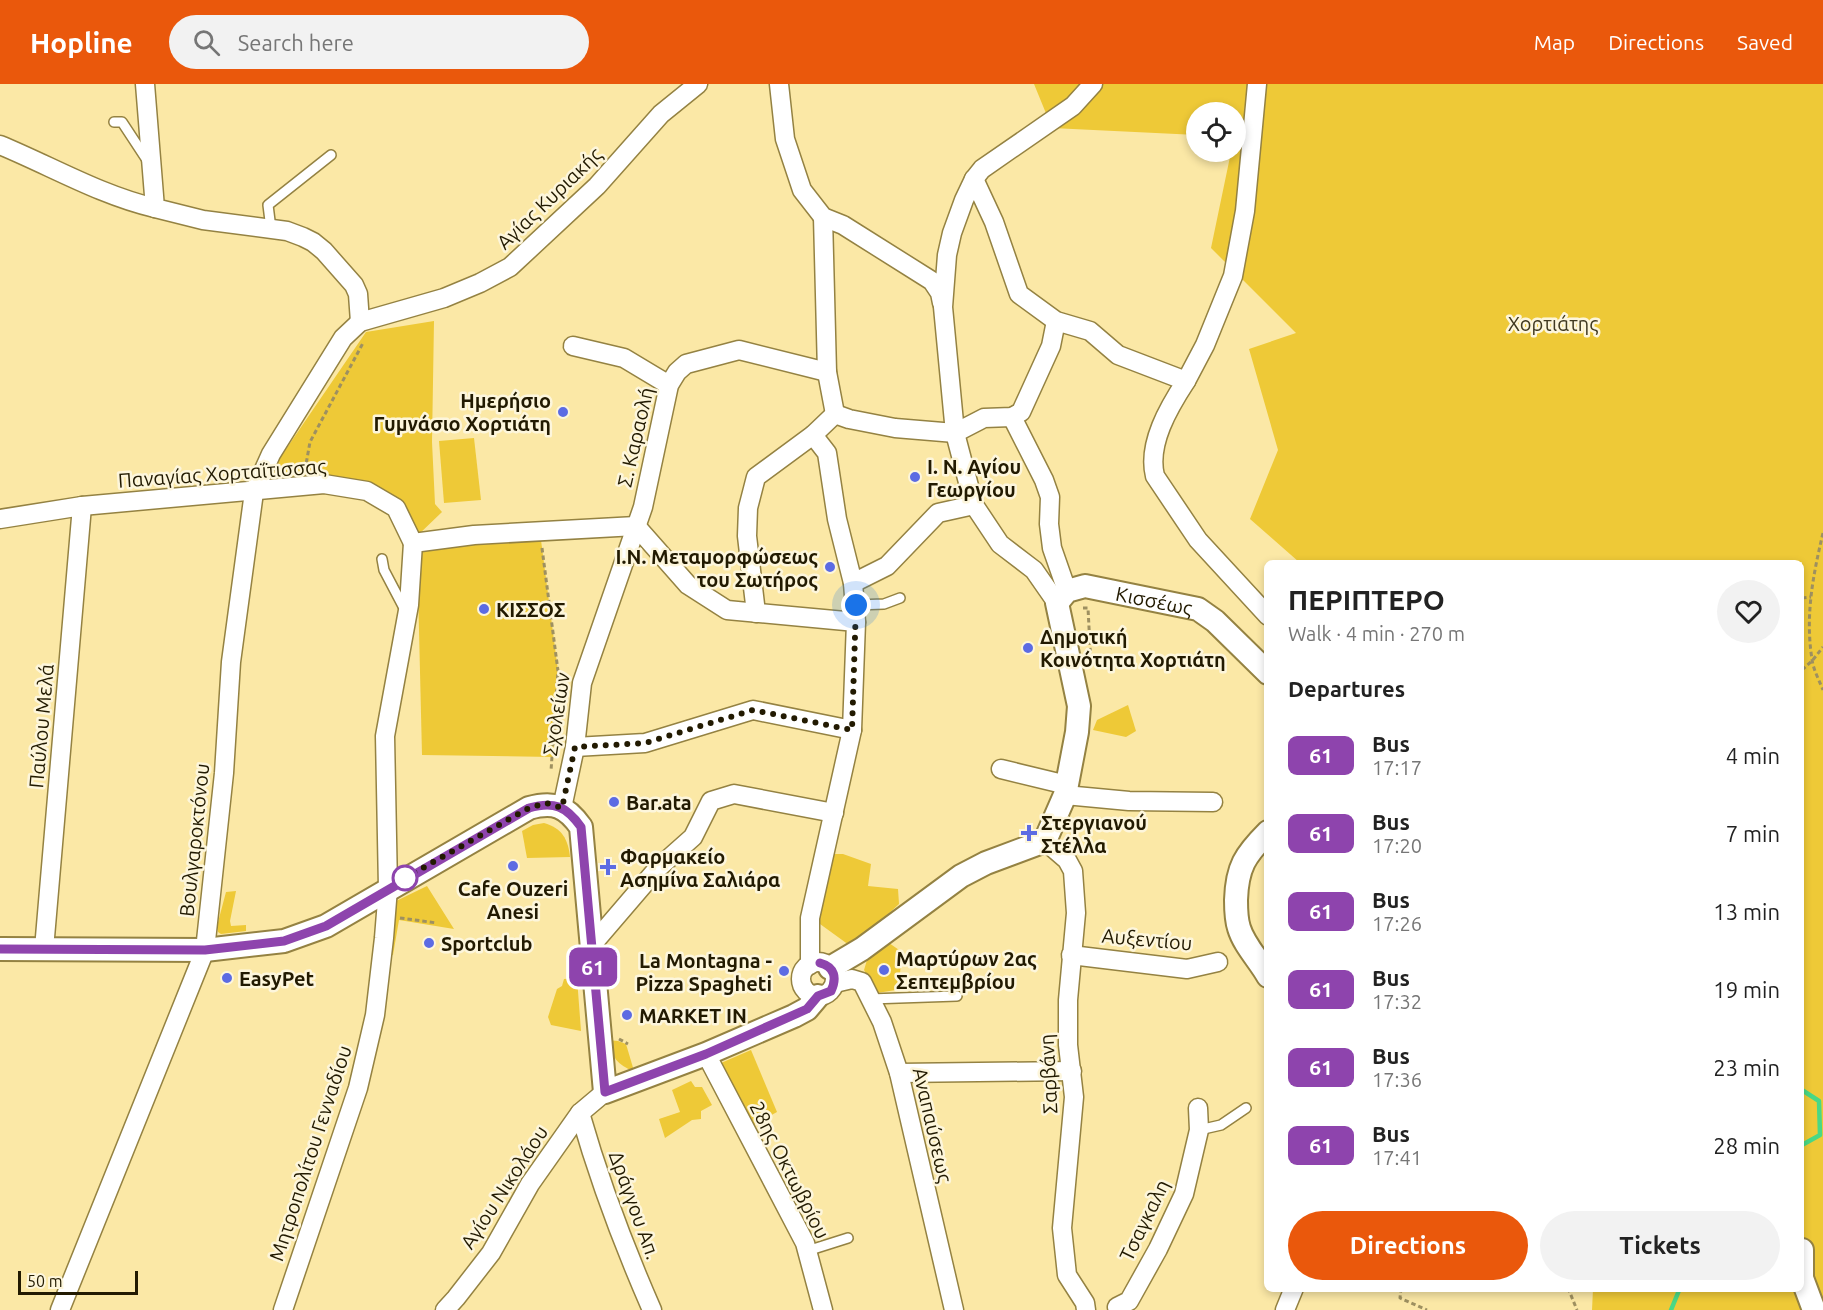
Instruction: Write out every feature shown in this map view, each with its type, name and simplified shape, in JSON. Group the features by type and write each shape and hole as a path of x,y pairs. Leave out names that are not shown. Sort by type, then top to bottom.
{"street":[{"path":"145,84 154,208"},
{"name":"Αγίας Κυριακής","path":"363,330 444,298 510,267 597,186 661,114 698,84"},
{"path":"779,84 785,139 802,190 823,217 843,225 932,281 940,293 955,433 974,505 1000,544 1034,570 1062,597"},
{"path":"943,307 947,255 952,233 974,179 982,169 1073,106 1093,84"},
{"path":"1257,84 1245,211 1233,276 1205,345 1175,398 1156,438 1153,469 1155,476 1198,540 1264,612"},
{"path":"0,145 128,202 203,220 287,231 303,237 324,251 354,285 358,294 363,330 344,338 271,454 254,492"},
{"path":"974,179 994,222 1019,294 1056,321 1090,331 1118,355 1186,381"},
{"path":"823,217 826,372 836,414"},
{"path":"836,414 849,419 896,428 955,433 984,418 1012,417 1021,412 1051,346 1056,321"},
{"path":"573,346 624,358 669,385"},
{"name":"Σ. Καραολή","path":"636,526 643,507 669,385 677,372 686,364 739,350 826,372"},
{"path":"756,613 747,536 748,508 756,477 813,435 836,414"},
{"path":"0,949 205,950 284,941 326,926 529,808 554,806 573,815 581,827 586,861 591,946 605,1092 706,1054 794,1016 807,1009 823,978 961,876 986,863 1045,841 1066,790 1077,732 1079,706 1052,548 1049,524 1050,497 1044,480 1012,417"},
{"path":"813,435 827,453 837,519 853,583 856,614 852,730 810,918 823,978"},
{"name":"Παναγίας Χορταΐτισσας","path":"0,519 82,506 324,484 367,491 396,508 413,543"},
{"name":"Βουλγαροκτόνου","path":"60,1310 205,950 224,773 231,662 254,492"},
{"path":"853,583 887,566 938,513 974,505"},
{"name":"Παύλου Μελά","path":"44,949 82,506"},
{"path":"413,543 474,535 636,526 688,585 727,610 756,613 856,614"},
{"name":"Σχολείων","path":"554,806 575,747 582,682 636,526"},
{"name":"Μητροπολίτου Γενναδίου","path":"283,1310 364,1068 375,1015 387,916 385,736 407,615 413,543"},
{"name":"Κισσέως","path":"1062,597 1085,586 1198,609 1264,662"},
{"path":"575,747 645,743 753,710 852,730"},
{"path":"1000,769 1066,790 1129,801 1214,802"},
{"path":"591,946 657,869 693,837 711,801 734,794 834,813"},
{"path":"1264,836 1247,853 1238,874 1236,890 1236,914 1239,929 1264,964"},
{"name":"Σαρβάνη","path":"1045,841 1067,860 1073,871 1076,913 1071,955 1068,1046 1074,1108 1062,1228 1066,1275 1086,1307"},
{"name":"Αυξεντίου","path":"1071,955 1187,969 1218,962"},
{"name":"Αναπαύσεως","path":"823,978 852,978 862,982 882,1022 899,1073 954,1310"},
{"name":"28ης Οκτωβρίου","path":"706,1054 805,1244 823,1310"},
{"path":"899,1073 1072,1071"},
{"name":"Αγίου Νικολάου","path":"445,1310 491,1252 530,1184 580,1113 605,1092"},
{"name":"Τσαγκαλη","path":"1120,1309 1129,1301 1158,1249 1184,1194 1199,1130 1198,1108"},
{"name":"Δράγγου Απ.","path":"580,1113 613,1217 652,1310"},
{"path":"1804,1283 1814,1310"},
{"path":"1285,1310 1292,1292"},
{"path":"1086,1307 1120,1309"}],"lane":[{"path":"114,122 122,122 152,167"},
{"path":"271,229 268,205 331,155"},
{"path":"382,559 384,570 407,615"},
{"path":"856,614 900,598"},
{"path":"870,999 957,996"},
{"path":"1199,1130 1221,1125 1246,1108"},
{"path":"807,1251 848,1238"}],"path":[{"path":"303,487 310,442 363,330"},
{"path":"1823,533 1813,575 1808,621 1812,661 1823,690"},
{"path":"541,540 558,671 553,757 554,806"},
{"path":"1804,598 1811,597"},
{"path":"1083,608 1088,608 1090,651"},
{"path":"1804,668 1823,647"},
{"path":"387,916 437,923"},
{"path":"1401,1292 1400,1298 1427,1310"},
{"path":"1570,1292 1577,1310"}],"green space":[{"name":"Χορτιάτης","path":"1034,84 1823,84 1823,1310 1592,1310 1593,1292 1804,1292 1804,560 1297,560 1250,519 1278,450 1249,349 1296,333 1211,248 1229,162 1246,162 1246,102 1186,102 1186,134 1052,128"},
{"path":"434,321 432,442 435,504 442,512 417,536 401,505 320,477 269,474 366,332"},
{"path":"474,438 481,500 444,503 439,441"},
{"name":"ΚΙΣΣΟΣ","path":"541,540 558,671 553,757 422,755 417,547"},
{"path":"1128,705 1136,731 1126,737 1093,730 1097,720"},
{"path":"544,823 560,831 568,845 570,857 527,858 522,831 533,825"},
{"path":"829,854 843,854 871,864 868,886 898,889 899,904 855,945 849,945 820,924 818,917"},
{"path":"427,886 454,929 399,920 393,955 385,954 392,903"},
{"path":"236,891 231,926 246,925 246,931 221,934 217,926 226,892"},
{"path":"889,943 902,952 899,984 902,989 877,993 864,970 867,960"},
{"path":"577,978 581,1031 551,1025 548,1017 557,989 562,986 564,979"},
{"path":"608,1040 626,1044 634,1071 616,1060"},
{"path":"751,1050 777,1112 746,1129 714,1066"},
{"path":"691,1081 695,1087 702,1087 712,1105 701,1111 701,1119 692,1120 665,1138 659,1119 680,1112 672,1090"}],"waterway":[{"path":"1804,1091 1819,1101 1820,1135 1804,1144"},
{"path":"1671,1310 1678,1292"}],"bus line":[{"name":"61","path":"0,949 205,950 284,941 326,926 529,808 546,803 562,808 573,815 581,827 586,861 591,946 605,1092 706,1054 807,1009 818,996 831,991 835,983 834,972 826,964 820,963"}],"place":[{"name":"Ημερήσιο Γυμνάσιο Χορτιάτη","path":"563,412"},
{"name":"Ι. Ν. Αγίου Γεωργίου","path":"915,477"},
{"name":"I.N. Μεταμορφώσεως του Σωτήρος","path":"830,567"},
{"name":"ΚΙΣΣΟΣ","path":"484,609"},
{"name":"Δημοτική Κοινότητα Χορτιάτη","path":"1028,648"},
{"name":"Bar.ata","path":"614,802"},
{"name":"Στεργιανού Στέλλα","path":"1029,833"},
{"name":"Cafe Ouzeri Anesi","path":"513,866"},
{"name":"Φαρμακείο Ασημίνα Σαλιάρα","path":"608,867"},
{"name":"Sportclub","path":"429,943"},
{"name":"Μαρτύρων 2ας Σεπτεμβρίου","path":"884,970"},
{"name":"La Montagna - Pizza Spagheti","path":"784,971"},
{"name":"EasyPet","path":"227,978"},
{"name":"MARKET IN","path":"627,1015"}],"route":[{"path":"405,878 529,808 546,803 562,808 575,747 645,743 753,710 802,722 852,730 856,605"}]}
